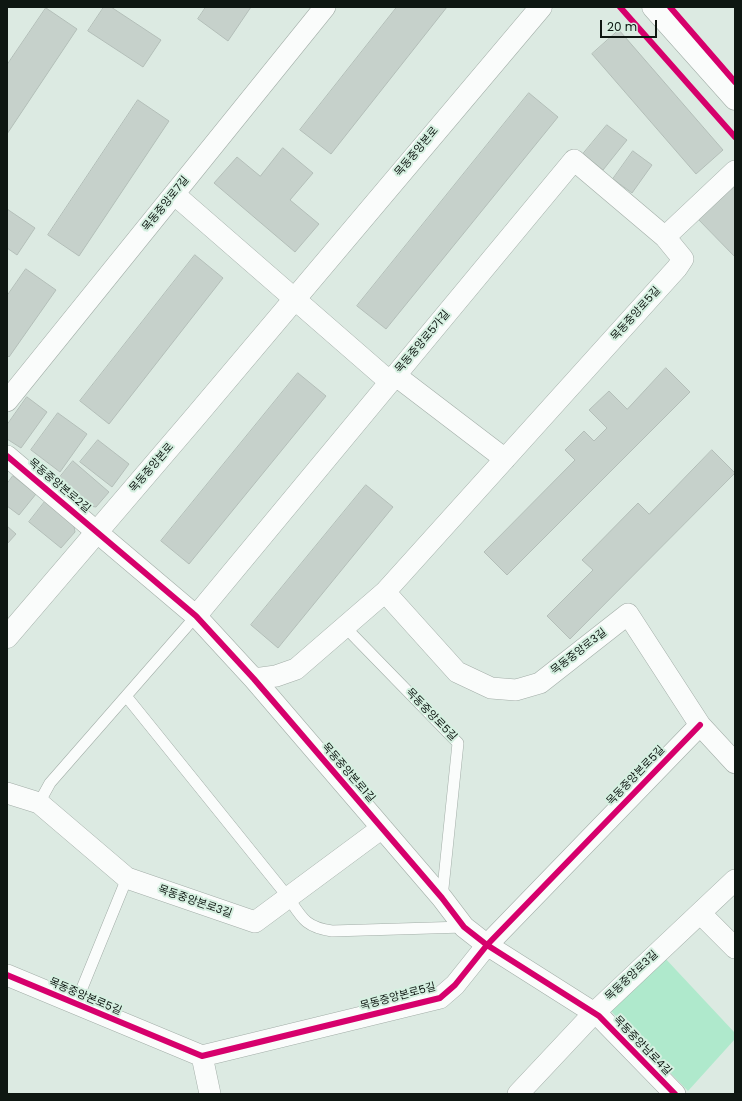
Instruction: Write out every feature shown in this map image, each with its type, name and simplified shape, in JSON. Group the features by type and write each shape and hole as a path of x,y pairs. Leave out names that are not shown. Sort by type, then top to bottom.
{"street":[{"name":"목동중앙로7길","path":"7,401 325,7"},
{"name":"목동중앙본로","path":"7,637 541,7"},
{"path":"653,7 735,99"},
{"name":"목동중앙로5가길","path":"196,616 574,160 665,237"},
{"path":"665,237 735,171"},
{"path":"174,194 295,298 393,379 504,460"},
{"name":"목동중앙로5길","path":"254,679 276,676 296,668 385,592 677,268 683,260 665,237"},
{"name":"목동중앙본로2길","path":"7,456 97,532"},
{"name":"목동중앙본로1길","path":"97,532 196,616 254,679 382,828 442,898 464,928 487,945 594,1013"},
{"name":"목동중앙로3길","path":"385,592 457,672 491,688 497,689 516,690 540,683 628,614 700,725 735,763"},
{"name":"목동중앙본로5길","path":"7,975 202,1056 440,998 455,985 487,945 700,725"},
{"name":"목동중앙본로3길","path":"7,793 39,803 127,878 255,922 382,828"},
{"name":"목동중앙로3길","path":"518,1094 594,1013 735,880"},
{"path":"700,913 735,948"},
{"name":"목동중앙남로4길","path":"594,1013 675,1094"},
{"path":"202,1056 210,1094"}],"lane":[{"path":"39,803 50,783 196,616"},
{"name":"목동중앙로5길","path":"345,627 458,743 442,898"},
{"path":"126,696 288,897 305,922 318,929 338,931 464,928"},
{"path":"76,1003 127,878"}],"green space":[{"path":"663,956 735,1033 735,1039 688,1091 609,1009"}],"building":[{"path":"104,7 111,7 161,40 143,67 88,31"},
{"path":"206,7 251,7 228,41 198,19"},
{"path":"397,7 447,7 331,154 300,130"},
{"path":"46,8 77,29 7,134 7,65"},
{"path":"619,30 723,150 696,174 592,54"},
{"path":"529,93 558,117 386,329 357,306"},
{"path":"138,100 169,121 79,256 48,235"},
{"path":"607,125 627,140 603,170 583,154"},
{"path":"283,148 313,173 290,200 319,224 295,252 214,183 237,157 260,176"},
{"path":"633,151 652,165 632,193 613,179"},
{"path":"732,184 735,187 735,257 697,218"},
{"path":"7,209 35,228 17,255 7,248"},
{"path":"195,255 223,278 109,424 80,401"},
{"path":"26,269 56,290 9,357 7,355 7,296"},
{"path":"666,368 690,392 507,575 484,552 575,460 565,450 584,431 594,441 607,428 589,410 609,391 627,409"},
{"path":"298,373 326,396 189,564 161,541"},
{"path":"27,397 47,412 21,448 7,439 7,425"},
{"path":"58,413 87,434 60,472 31,450"},
{"path":"98,440 129,464 112,487 80,462"},
{"path":"712,450 735,473 570,639 547,616 593,570 582,560 638,503 649,514"},
{"path":"73,461 109,492 96,507 83,505 56,482"},
{"path":"13,476 36,494 19,515 7,506 7,484"},
{"path":"366,485 393,507 278,648 251,625"},
{"path":"47,499 73,520 75,532 61,548 29,522"},
{"path":"7,526 16,534 7,544"}],"cycle path":[{"path":"620,7 735,137"},
{"path":"670,7 735,82"},
{"path":"7,456 196,616 254,679 442,898 464,927 487,945 599,1016 675,1094"},
{"path":"7,975 202,1056 440,998 455,985 487,945 700,725"}]}
